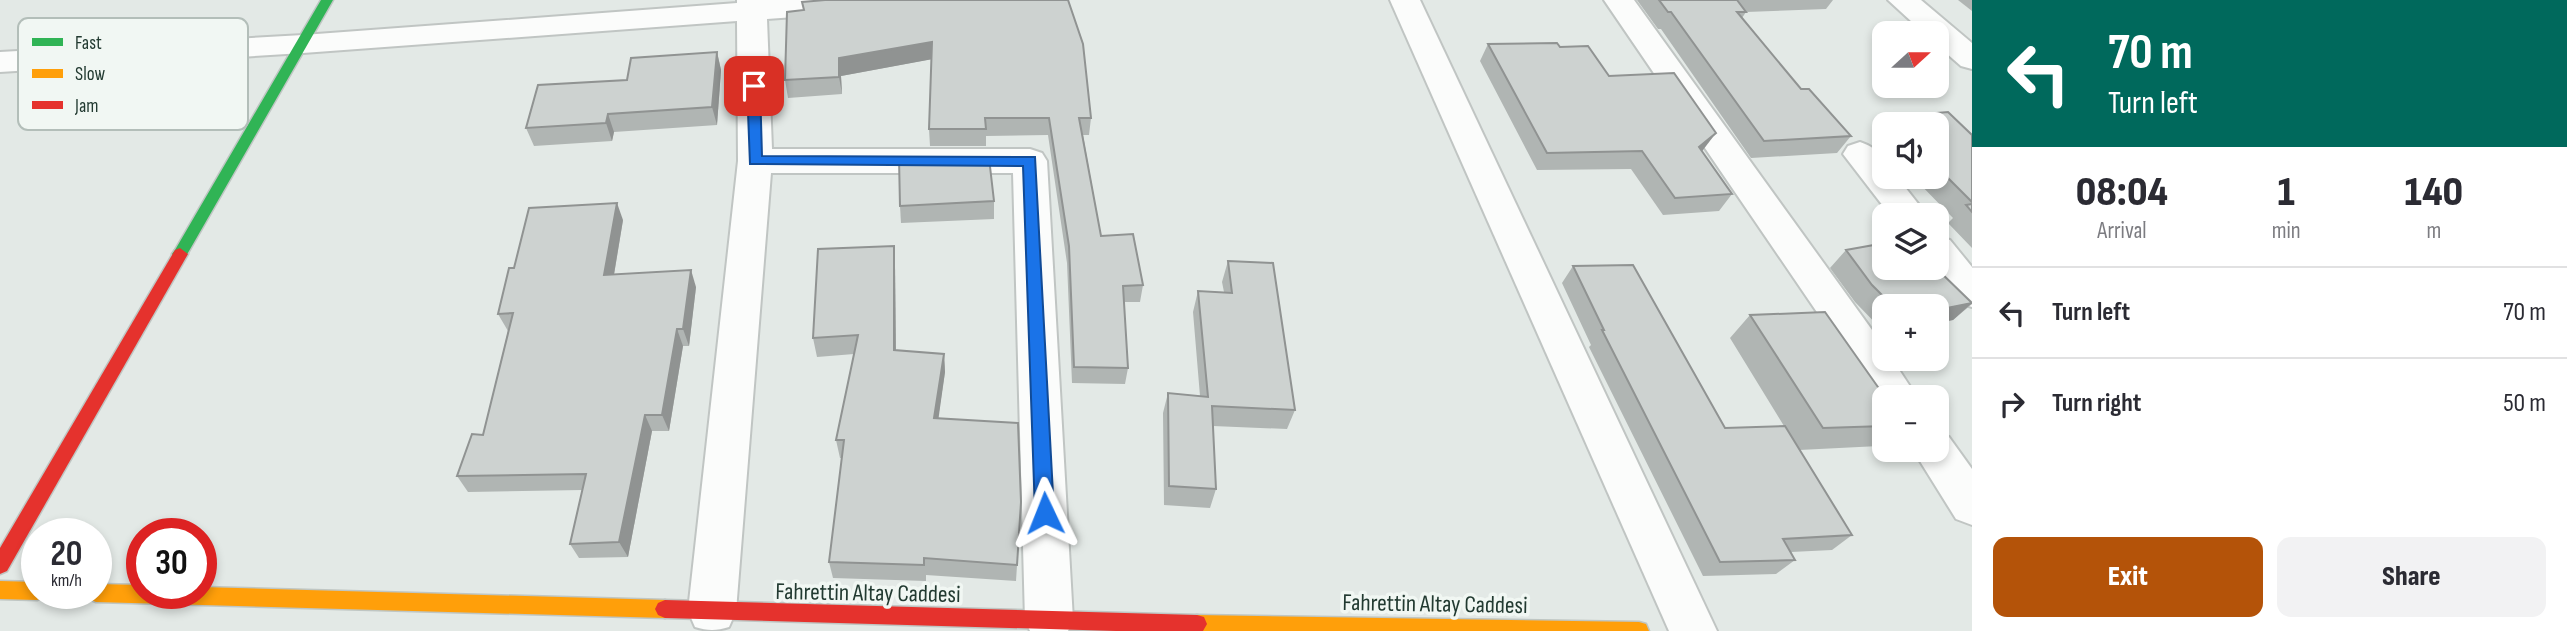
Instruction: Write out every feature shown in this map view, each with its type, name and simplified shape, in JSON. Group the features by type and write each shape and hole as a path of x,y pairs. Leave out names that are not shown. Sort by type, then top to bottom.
{"street":[{"path":"0,565 327,0"},
{"path":"248,47 753,6 906,0"},
{"path":"1405,0 1693,631"},
{"path":"1619,0 1889,385"},
{"path":"1903,0 1972,59"},
{"path":"712,611 755,161 753,6"},
{"path":"0,62 18,61"},
{"path":"1860,154 1899,203"},
{"path":"755,161 1030,161 1049,620"},
{"path":"1949,265 1972,293"},
{"path":"1942,462 1972,505"},
{"path":"0,590 21,591"},
{"name":"Fahrettin Altay Caddesi","path":"112,594 569,619 712,611 1049,620 1162,627 1639,631"}],"building":[{"path":"1068,0 1083,44 1091,118 1079,118 1101,236 1133,234 1143,285 1123,286 1128,368 1074,367 1069,246 1049,118 985,118 986,129 929,129 932,42 839,58 839,77 785,80 787,12 804,10 802,2"},
{"path":"1659,0 1737,0 1746,12 1737,12 1801,89 1809,89 1851,136 1764,141 1671,12 1668,12"},
{"path":"1557,43 1560,47 1588,46 1609,76 1674,73 1716,133 1699,147 1732,194 1675,198 1642,151 1547,153 1488,44"},
{"path":"717,52 712,107 608,114 606,123 526,128 538,85 627,80 631,58"},
{"path":"1949,113 1972,135 1972,202 1949,179"},
{"path":"899,158 989,158 994,201 900,206"},
{"path":"617,203 604,275 691,270 683,329 677,329 662,415 645,415 619,542 570,544 586,474 457,476 472,434 483,435 513,313 498,314 509,268 514,268 529,208"},
{"path":"1872,245 1872,280 1948,280 1972,303 1949,308 1949,294 1881,294 1846,250"},
{"path":"894,246 894,350 944,354 934,418 1018,423 1021,502 1017,565 924,558 924,565 829,562 844,440 836,440 858,335 813,338 818,249"},
{"path":"1228,261 1273,263 1295,410 1212,406 1216,489 1169,486 1168,393 1208,397 1198,291 1232,293"},
{"path":"1633,265 1725,428 1785,426 1852,535 1783,539 1795,560 1720,562 1602,330 1573,266"},
{"path":"1825,312 1877,385 1872,385 1872,426 1823,428 1750,315"}],"traffic: fast":[{"path":"180,254 327,0"}],"traffic: slow":[{"path":"0,590 21,591"},
{"path":"112,593 665,609"},
{"path":"1197,624 1639,631"}],"traffic: jam":[{"path":"0,565 180,254"},
{"path":"665,609 1197,624"}],"route":[{"path":"754,86 755,161 1030,161 1045,513"}]}
